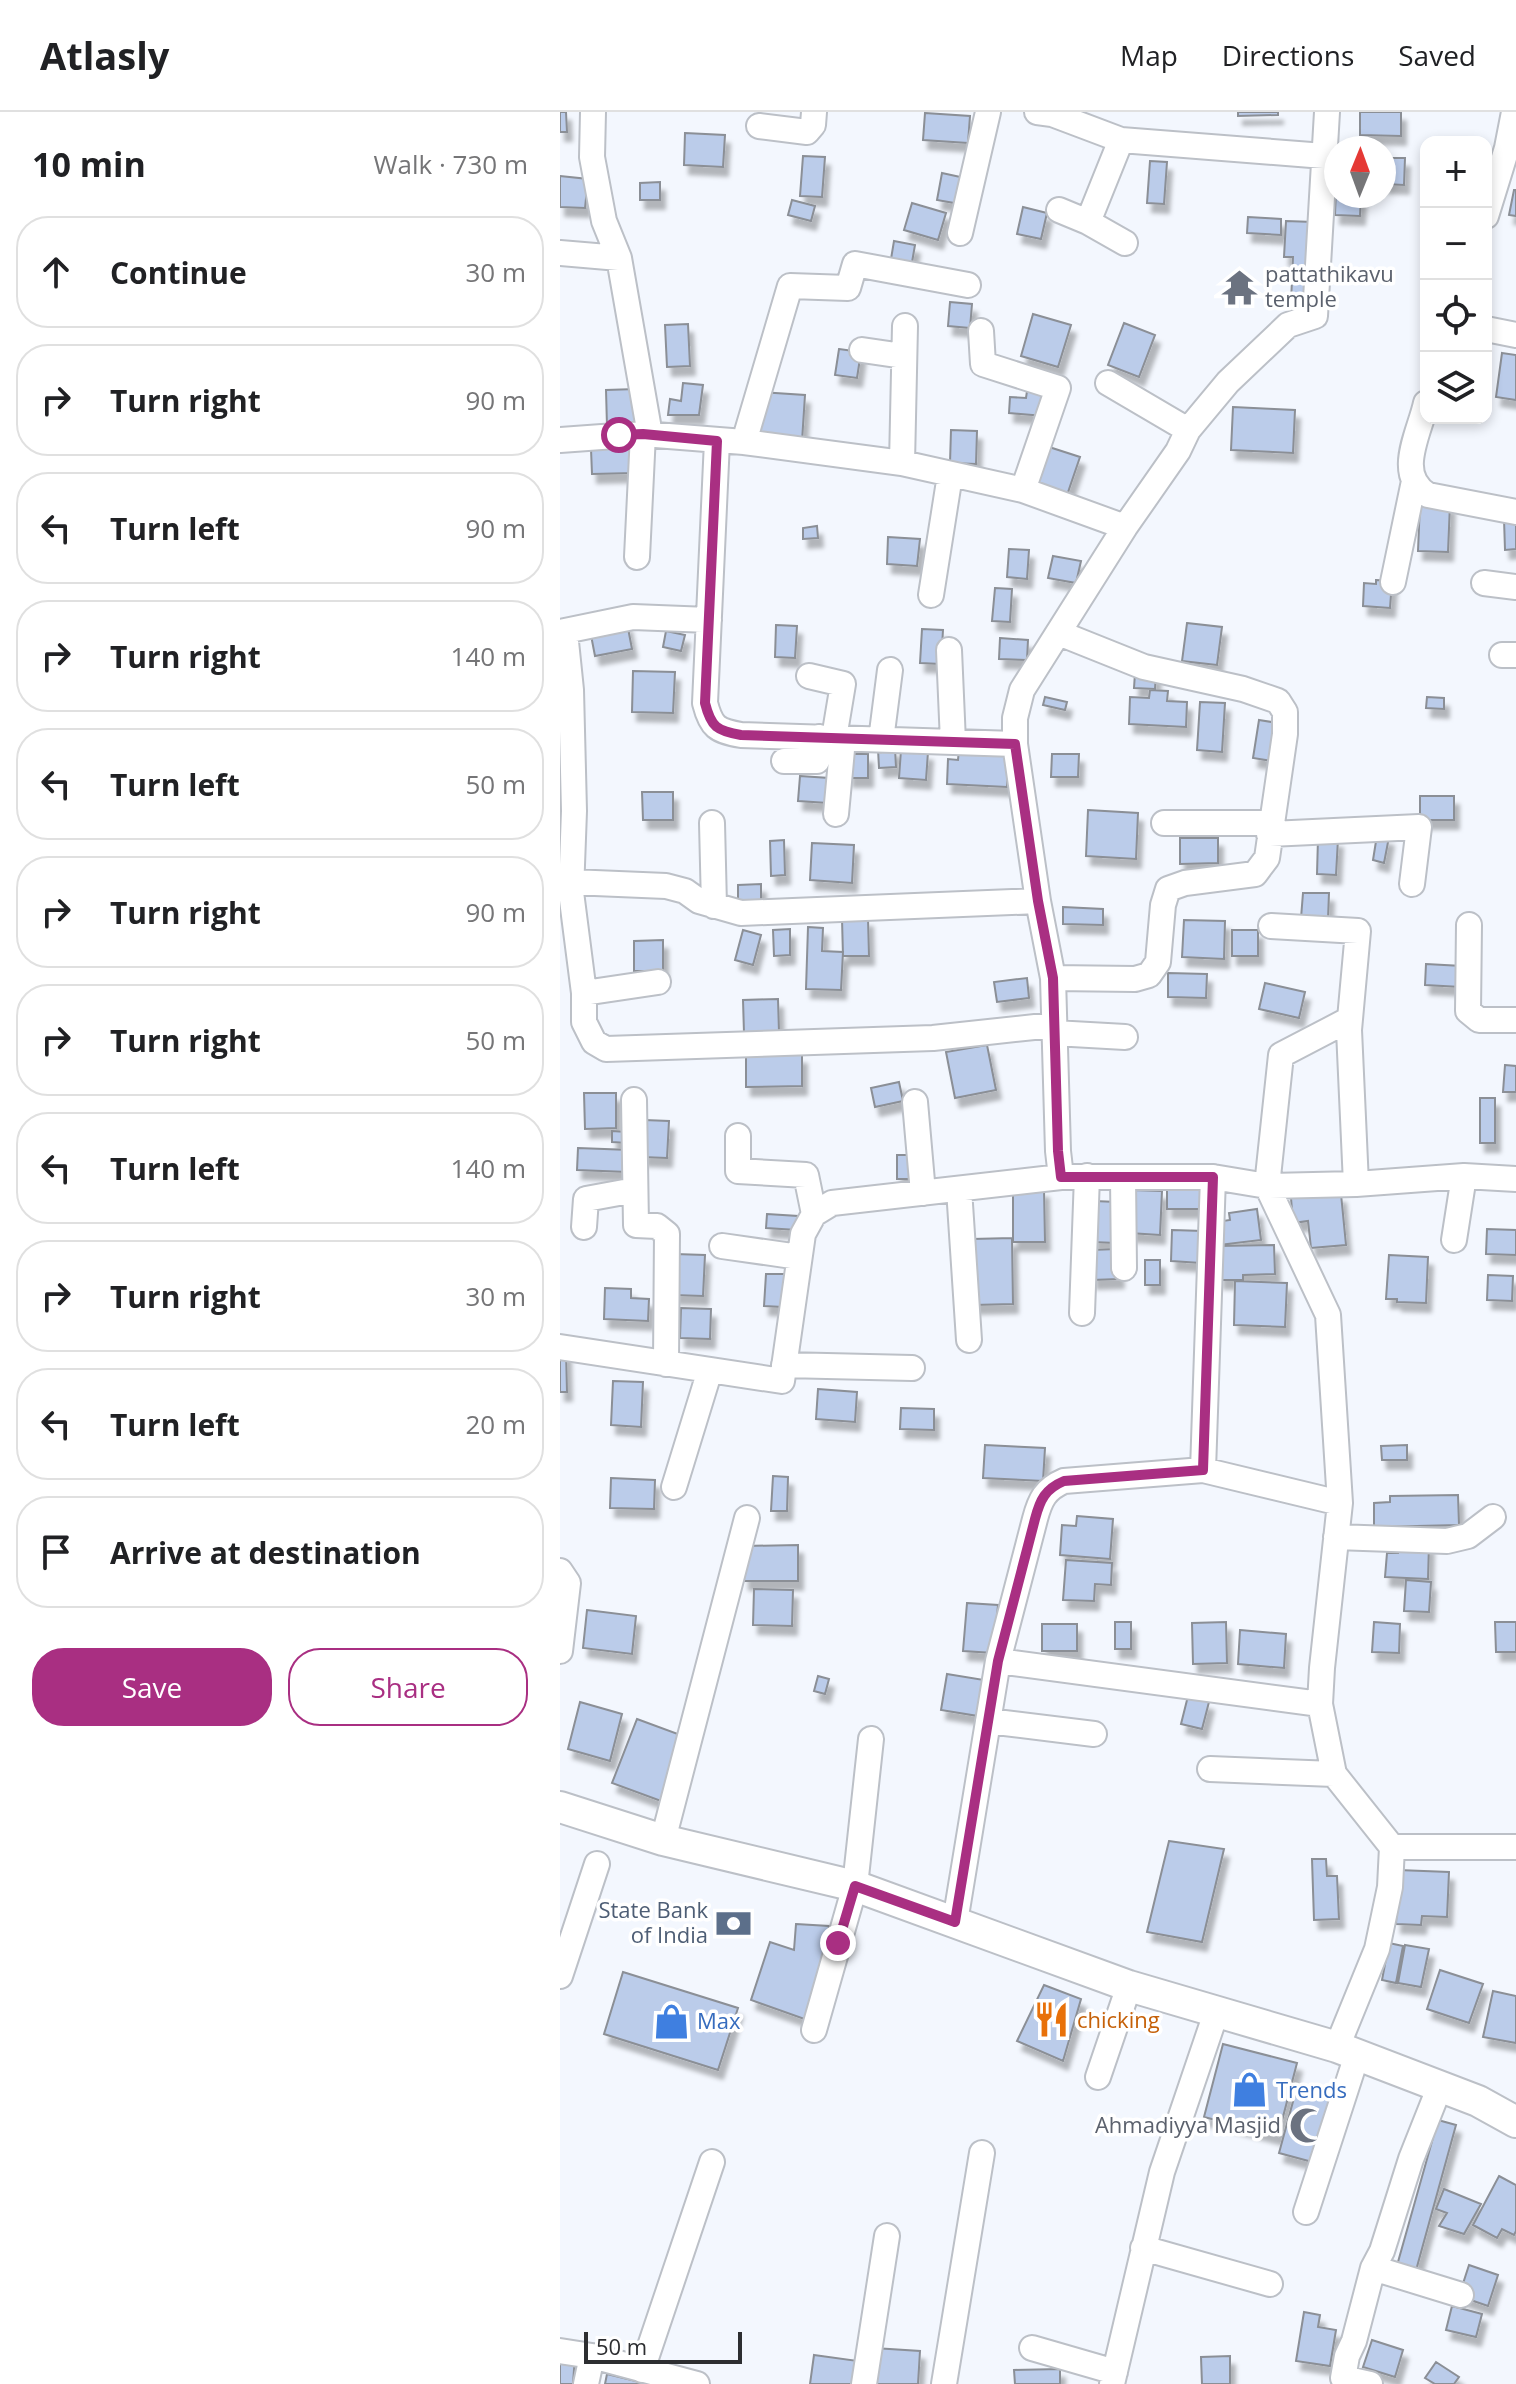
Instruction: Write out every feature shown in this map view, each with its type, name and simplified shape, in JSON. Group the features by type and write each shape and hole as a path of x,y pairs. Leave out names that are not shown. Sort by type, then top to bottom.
{"main road":[{"path":"560,1807 663,1840 855,1886 1129,1986 1347,2051 1478,2101 1516,2122"}],"street":[{"path":"593,112 592,157 604,221 619,258 647,434 637,557"},
{"path":"759,126 807,132 813,125 814,112"},
{"path":"960,233 988,112"},
{"path":"1325,136 1327,112"},
{"path":"1488,208 1507,148 1514,112"},
{"path":"1048,113 1121,140 1324,156 1315,316 1288,325 1228,382 1188,430 1178,451 1125,527 1022,690 1015,718 1015,744 1038,901 1053,978 1061,1177"},
{"path":"1088,222 1121,140"},
{"path":"1059,210 1125,243"},
{"path":"560,253 619,258"},
{"path":"744,442 790,286 848,288 855,264 968,285"},
{"path":"902,463 905,326"},
{"path":"1492,330 1516,335"},
{"path":"981,331 983,364 1058,388 1023,490"},
{"path":"862,350 903,356"},
{"path":"1108,383 1188,430"},
{"path":"1420,422 1410,471 1418,489 1428,495 1516,512"},
{"path":"560,440 647,434 744,442 902,463 1023,490 1125,527"},
{"path":"717,441 705,703 709,719 721,732 1015,744"},
{"path":"931,595 950,475"},
{"path":"1393,582 1414,481"},
{"path":"1484,583 1516,587"},
{"path":"709,620 633,617 562,632 571,690 567,888 584,993 584,1022 594,1042 606,1049 933,1038 1054,1029 1125,1037"},
{"path":"1053,978 1135,979 1149,975 1158,962 1163,905 1168,889 1185,883 1255,874 1267,858 1285,734 1285,712 1278,701 1243,689 1144,667 1059,633"},
{"path":"949,650 953,742"},
{"path":"881,740 890,670"},
{"path":"809,676 843,684 832,738 836,814"},
{"path":"784,761 817,761 832,738"},
{"path":"712,823 714,906"},
{"path":"1164,823 1270,829 1419,827 1412,884"},
{"path":"567,888 666,886 685,891 699,901 741,913 1038,901"},
{"path":"1469,925 1468,1011 1479,1020 1516,1020"},
{"path":"1271,926 1358,931 1350,1019 1356,1184"},
{"path":"584,993 658,982"},
{"path":"1306,2212 1377,1949 1390,1887 1392,1847 1334,1774 1320,1704 1340,1503 1328,1315 1267,1186 1281,1055 1350,1019"},
{"path":"634,1100 636,1225 657,1226 667,1234 666,1364"},
{"path":"915,1102 923,1193"},
{"path":"738,1136 738,1171 806,1175 814,1214"},
{"path":"1082,1313 1087,1176"},
{"path":"560,1347 782,1381 803,1234 814,1214 832,1203 1087,1176 1213,1177 1267,1186 1356,1184 1464,1176 1516,1179"},
{"path":"1454,1240 1464,1176"},
{"path":"1203,1470 1213,1177"},
{"path":"1123,1178 1124,1268"},
{"path":"959,1189 969,1340"},
{"path":"584,1227 586,1199 635,1190"},
{"path":"722,1246 799,1257"},
{"path":"784,1365 912,1368"},
{"path":"674,1487 710,1370"},
{"path":"955,1922 998,1661 1037,1510 1050,1487 1064,1481 1203,1470 1340,1503"},
{"path":"1336,1537 1447,1541 1468,1536 1493,1517"},
{"path":"663,1840 747,1518"},
{"path":"560,1571 568,1583 560,1651"},
{"path":"998,1661 1320,1704"},
{"path":"988,1721 1094,1734"},
{"path":"814,2030 855,1886 871,1739"},
{"path":"1210,1769 1334,1774"},
{"path":"1392,1847 1516,1847"},
{"path":"560,1976 597,1864"},
{"path":"1098,2077 1129,1986"},
{"path":"1032,2348 1113,2378 1162,2172 1216,2013"},
{"path":"1370,2384 1343,2378 1347,2356 1354,2341 1373,2268 1382,2251 1411,2159 1440,2086"},
{"path":"944,2384 982,2153"},
{"path":"642,2370 712,2162"},
{"path":"864,2384 887,2236"},
{"path":"1143,2248 1270,2284"},
{"path":"1373,2268 1461,2295"},
{"path":"560,2351 592,2356 697,2384"},
{"path":"586,2384 592,2356"}],"building":[{"path":"560,112 566,112 567,132 560,132"},
{"path":"1238,112 1278,112 1278,115 1238,116"},
{"path":"1360,112 1401,112 1401,136 1360,135"},
{"path":"925,113 970,116 968,143 923,140"},
{"path":"685,133 725,135 723,167 684,165"},
{"path":"803,156 825,157 822,197 800,196"},
{"path":"1396,158 1405,158 1404,185 1396,185"},
{"path":"1150,161 1167,162 1164,204 1147,203"},
{"path":"942,173 965,178 960,204 937,200"},
{"path":"560,176 588,179 585,208 560,207"},
{"path":"660,182 660,200 640,200 640,183"},
{"path":"1516,190 1516,216 1509,215"},
{"path":"792,200 815,206 811,221 788,215"},
{"path":"912,203 946,213 938,240 904,230"},
{"path":"1023,207 1047,213 1041,239 1017,234"},
{"path":"1335,208 1360,208 1360,216 1335,215"},
{"path":"1248,217 1281,219 1281,235 1247,233"},
{"path":"1286,221 1313,222 1309,303 1291,302 1293,257 1284,257"},
{"path":"894,241 915,245 911,268 890,265"},
{"path":"950,302 972,304 970,328 948,326"},
{"path":"1033,314 1071,325 1058,367 1021,356"},
{"path":"1124,323 1155,335 1139,377 1108,365"},
{"path":"688,324 690,366 667,367 665,325"},
{"path":"839,349 861,352 857,378 835,375"},
{"path":"1502,353 1516,355 1516,400 1496,397"},
{"path":"683,383 703,385 699,415 668,415 670,399 681,401"},
{"path":"636,389 637,426 607,426 606,390"},
{"path":"1027,391 1045,392 1044,416 1009,413 1010,397 1026,398"},
{"path":"760,392 805,395 802,441 757,438"},
{"path":"1233,407 1295,410 1293,453 1231,450"},
{"path":"951,430 977,431 976,464 950,463"},
{"path":"1046,446 1080,457 1066,498 1032,488"},
{"path":"634,448 634,473 592,474 591,449"},
{"path":"1420,503 1450,504 1448,552 1418,551"},
{"path":"1516,518 1516,549 1505,550 1504,519"},
{"path":"817,526 818,538 803,539 803,528"},
{"path":"888,537 920,539 917,566 887,564"},
{"path":"1009,549 1029,550 1027,579 1007,577"},
{"path":"1053,556 1081,561 1076,583 1048,578"},
{"path":"1376,580 1392,581 1390,608 1363,606 1364,583 1376,584"},
{"path":"995,588 1012,589 1010,622 992,621"},
{"path":"627,623 632,649 595,656 590,630"},
{"path":"1187,623 1222,627 1217,665 1182,661"},
{"path":"776,625 797,626 795,658 775,657"},
{"path":"922,629 943,630 941,664 920,663"},
{"path":"666,631 685,635 681,651 663,647"},
{"path":"1000,638 1028,640 1027,660 999,659"},
{"path":"633,671 675,672 673,713 632,712"},
{"path":"1135,673 1156,674 1155,689 1134,688"},
{"path":"1150,690 1168,691 1167,701 1187,702 1186,727 1129,724 1130,697 1149,698"},
{"path":"1045,697 1067,702 1065,710 1043,705"},
{"path":"1427,697 1444,698 1444,709 1426,708"},
{"path":"1200,702 1225,703 1222,752 1197,750"},
{"path":"1259,720 1278,723 1272,761 1253,758"},
{"path":"895,748 896,767 879,768 878,749"},
{"path":"959,749 1009,752 1007,787 947,784 948,759 958,760"},
{"path":"901,750 928,752 926,780 899,778"},
{"path":"848,754 868,754 868,778 848,778"},
{"path":"1052,754 1079,754 1078,777 1051,777"},
{"path":"800,776 829,778 828,803 798,801"},
{"path":"642,792 673,792 673,820 643,820"},
{"path":"1420,796 1454,796 1454,820 1420,820"},
{"path":"1088,810 1138,813 1136,859 1086,856"},
{"path":"1377,835 1389,837 1384,863 1373,860"},
{"path":"1180,838 1218,838 1218,863 1180,864"},
{"path":"1318,838 1338,839 1336,875 1317,874"},
{"path":"784,840 785,875 771,876 770,841"},
{"path":"812,843 854,845 852,883 810,880"},
{"path":"761,884 761,905 738,906 738,885"},
{"path":"1303,893 1329,893 1328,919 1301,918"},
{"path":"1063,907 1103,909 1103,925 1063,924"},
{"path":"868,918 869,956 843,956 842,919"},
{"path":"1184,920 1225,921 1224,959 1182,957"},
{"path":"808,927 823,928 822,951 843,952 841,990 806,989"},
{"path":"790,929 790,955 774,956 773,930"},
{"path":"743,930 761,935 753,965 735,960"},
{"path":"1232,930 1258,930 1258,956 1232,956"},
{"path":"663,940 663,971 634,971 634,941"},
{"path":"1426,964 1462,966 1461,987 1425,985"},
{"path":"1168,973 1207,974 1206,998 1168,997"},
{"path":"1027,978 1029,998 997,1002 994,982"},
{"path":"1265,983 1305,992 1299,1018 1259,1009"},
{"path":"778,999 779,1032 744,1033 743,1000"},
{"path":"987,1045 996,1090 955,1098 946,1052"},
{"path":"746,1055 802,1055 802,1086 746,1087"},
{"path":"1505,1065 1516,1066 1516,1092 1503,1092"},
{"path":"899,1082 903,1101 875,1107 871,1088"},
{"path":"584,1093 616,1093 616,1128 585,1129"},
{"path":"1480,1098 1495,1098 1495,1143 1480,1143"},
{"path":"644,1120 669,1121 667,1158 642,1157"},
{"path":"612,1131 627,1132 627,1143 612,1142"},
{"path":"578,1148 630,1150 628,1172 577,1170"},
{"path":"897,1155 912,1155 912,1179 897,1179"},
{"path":"1167,1185 1204,1185 1204,1209 1167,1209"},
{"path":"1013,1189 1044,1189 1045,1242 1013,1242"},
{"path":"1131,1190 1162,1191 1160,1235 1129,1233"},
{"path":"1341,1194 1346,1245 1311,1248 1308,1221 1293,1223 1291,1198"},
{"path":"1094,1201 1117,1202 1116,1243 1092,1242"},
{"path":"1257,1209 1261,1240 1219,1245 1216,1222 1230,1220 1229,1213"},
{"path":"767,1214 798,1216 797,1230 766,1228"},
{"path":"1487,1229 1516,1230 1516,1255 1486,1254"},
{"path":"1172,1230 1203,1231 1201,1263 1171,1261"},
{"path":"1012,1238 1013,1304 973,1305 972,1239"},
{"path":"1274,1245 1275,1274 1243,1275 1243,1280 1219,1280 1218,1246"},
{"path":"1117,1249 1119,1279 1092,1280 1091,1250"},
{"path":"675,1254 705,1255 703,1296 673,1295"},
{"path":"1389,1255 1428,1257 1426,1303 1386,1299"},
{"path":"1145,1260 1160,1260 1160,1285 1145,1285"},
{"path":"766,1274 785,1274 783,1307 764,1306"},
{"path":"1488,1275 1513,1276 1512,1301 1487,1300"},
{"path":"1235,1281 1287,1283 1285,1327 1234,1325"},
{"path":"605,1288 631,1289 631,1298 649,1299 648,1321 604,1319"},
{"path":"681,1308 711,1309 710,1339 680,1338"},
{"path":"560,1351 566,1351 567,1392 560,1392"},
{"path":"613,1381 643,1382 641,1427 611,1425"},
{"path":"818,1389 857,1392 855,1422 816,1419"},
{"path":"901,1408 934,1409 934,1430 900,1429"},
{"path":"985,1445 1045,1448 1043,1481 983,1478"},
{"path":"1407,1445 1407,1460 1382,1460 1381,1446"},
{"path":"773,1476 788,1477 787,1511 771,1511"},
{"path":"611,1478 655,1480 654,1509 610,1508"},
{"path":"1458,1495 1459,1525 1374,1527 1374,1503 1390,1502 1390,1496"},
{"path":"1077,1516 1113,1519 1110,1559 1060,1555 1062,1525 1076,1526"},
{"path":"1398,1543 1429,1544 1428,1579 1385,1577 1387,1553 1398,1553"},
{"path":"798,1545 798,1581 744,1581 744,1546"},
{"path":"1066,1560 1112,1563 1111,1585 1095,1584 1094,1601 1063,1600"},
{"path":"1406,1580 1431,1582 1429,1612 1404,1611"},
{"path":"754,1589 793,1590 792,1626 753,1625"},
{"path":"967,1603 998,1605 994,1653 963,1651"},
{"path":"587,1610 636,1616 632,1654 583,1648"},
{"path":"1115,1622 1131,1622 1131,1649 1115,1649"},
{"path":"1226,1622 1227,1663 1193,1664 1192,1623"},
{"path":"1374,1622 1400,1624 1399,1653 1372,1652"},
{"path":"1495,1622 1516,1622 1516,1652 1496,1652"},
{"path":"1042,1624 1077,1624 1077,1651 1042,1651"},
{"path":"1240,1630 1286,1634 1284,1668 1238,1664"},
{"path":"947,1674 984,1680 978,1716 941,1710"},
{"path":"818,1676 829,1679 825,1694 814,1691"},
{"path":"1188,1696 1209,1702 1202,1729 1181,1724"},
{"path":"580,1702 622,1714 610,1761 568,1749"},
{"path":"637,1719 686,1737 661,1801 612,1783"},
{"path":"1169,1841 1224,1849 1202,1942 1147,1932"},
{"path":"1312,1859 1326,1859 1327,1876 1337,1876 1339,1919 1314,1920"},
{"path":"1398,1870 1449,1872 1447,1917 1422,1916 1421,1925 1396,1924"},
{"path":"796,1924 829,1926 826,1958 810,2021 751,2000 770,1942 794,1950"},
{"path":"1389,1943 1403,1946 1396,1983 1382,1980"},
{"path":"1405,1945 1429,1949 1421,1987 1398,1983"},
{"path":"1440,1970 1483,1984 1469,2023 1427,2009"},
{"name":"Max","path":"623,1972 738,2008 718,2070 604,2034"},
{"name":"chicking","path":"1044,1985 1081,1999 1063,2061 1017,2041"},
{"path":"1493,1991 1516,1996 1516,2043 1483,2037"},
{"name":"Trends","path":"1223,2044 1297,2063 1278,2136 1204,2117"},
{"name":"Ahmadiyya Masjid","path":"1297,2087 1334,2098 1316,2163 1279,2153"},
{"path":"1438,2120 1456,2125 1415,2274 1396,2269"},
{"path":"1499,2176 1516,2185 1516,2231 1514,2235 1502,2229 1497,2238 1473,2225"},
{"path":"1444,2189 1481,2204 1464,2234 1439,2226 1447,2213 1436,2209"},
{"path":"1469,2265 1498,2275 1488,2306 1459,2296"},
{"path":"1452,2306 1482,2314 1476,2337 1446,2330"},
{"path":"1304,2312 1320,2315 1318,2327 1336,2330 1330,2366 1296,2361"},
{"path":"1372,2340 1403,2350 1395,2377 1363,2367"},
{"path":"874,2348 920,2351 918,2384 872,2384"},
{"path":"560,2355 575,2355 573,2384 560,2384"},
{"path":"814,2355 858,2361 855,2384 810,2384"},
{"path":"1230,2356 1230,2384 1202,2384 1201,2357"},
{"path":"1436,2362 1459,2377 1454,2384 1435,2384 1425,2378"},
{"path":"1060,2369 1060,2384 1015,2384 1014,2370"},
{"path":"607,2374 648,2384 605,2384"}],"place":[{"name":"pattathikavu temple","path":"1239,287"},
{"name":"State Bank of India","path":"734,1923"},
{"name":"chicking","path":"1051,2020"},
{"name":"Max","path":"671,2021"},
{"name":"Trends","path":"1250,2090"},
{"name":"Ahmadiyya Masjid","path":"1307,2125"}],"route":[{"path":"619,435 643,434 717,441 705,703 709,719 721,732 1015,744 1038,901 1053,978 1061,1177 1213,1177 1203,1470 1064,1481 1050,1487 1040,1501 998,1661 955,1922 855,1886 838,1943"}]}
